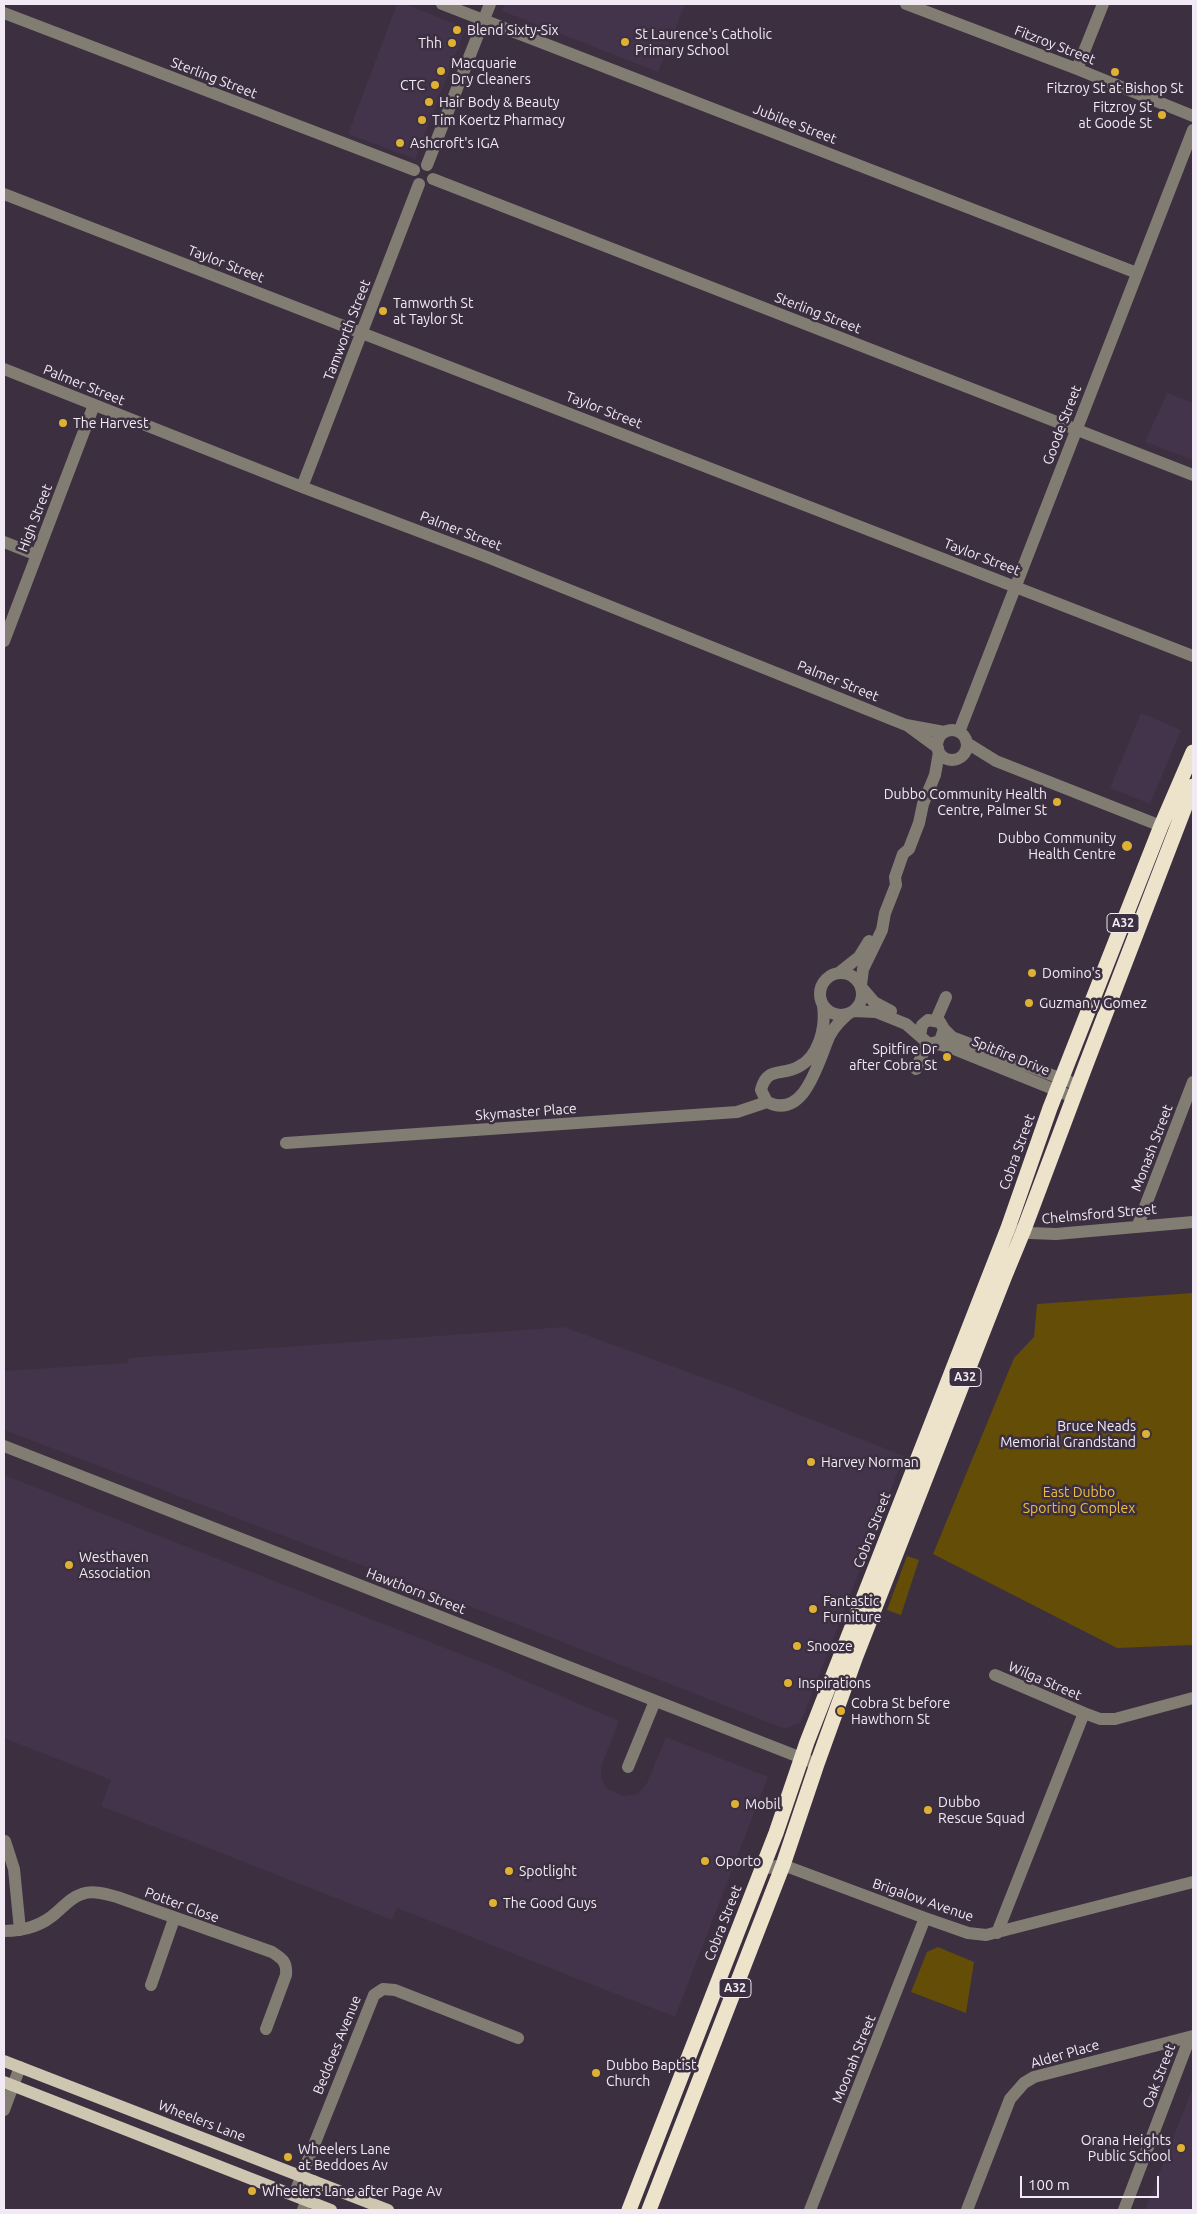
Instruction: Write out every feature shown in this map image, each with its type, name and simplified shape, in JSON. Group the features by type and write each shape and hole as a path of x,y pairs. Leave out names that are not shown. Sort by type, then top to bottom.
{"highway":[{"name":"Cobra Street","path":"629,2210 762,1869 801,1758 1008,1228 1059,1085 1161,826 1193,752"},
{"path":"1172,804 1193,761"},
{"path":"1161,826 1171,824 1176,820 1191,792"},
{"name":"A32","path":"649,2210 783,1865 816,1764 888,1574 1004,1278 1024,1232 1191,792"}],"main road":[{"name":"Wheelers Lane","path":"4,2061 388,2210"},
{"path":"8,2084 294,2195 305,2205 332,2210"}],"street":[{"name":"Jubilee Street","path":"442,4 1137,273"},
{"path":"427,165 490,4"},
{"name":"Fitzroy Street","path":"906,4 1077,69 1193,116"},
{"path":"1077,69 1102,4"},
{"name":"Sterling Street","path":"4,13 414,170"},
{"name":"Goode Street","path":"959,732 1193,130"},
{"path":"421,165 427,165 432,169 433,179 426,185 419,184 414,180 414,170 421,165"},
{"name":"Sterling Street","path":"433,179 1193,475"},
{"name":"Tamworth Street","path":"302,487 419,184"},
{"name":"Taylor Street","path":"4,194 1193,656"},
{"name":"Palmer Street","path":"4,370 496,561 906,725 944,732"},
{"name":"High Street","path":"4,641 94,405"},
{"path":"4,542 37,554"},
{"name":"Palmer Street","path":"906,725 938,750"},
{"path":"919,823 923,804 935,775 938,740 944,732 949,730 959,732 967,743 996,761 1161,826"},
{"path":"823,1006 834,1014 851,1012 861,1001 863,969 882,930 885,914 896,884 895,877 903,854 909,849 919,823 946,771 959,758 967,743"},
{"path":"938,750 944,758 996,761"},
{"path":"767,1102 761,1090 767,1078 777,1072 799,1067 805,1063 814,1051 824,1024 820,987 828,977 840,972 859,957 885,914"},
{"path":"840,972 852,975 861,987"},
{"name":"Spitfire Drive","path":"861,987 870,998 884,1008 917,1020 936,1023 952,1037 1059,1085"},
{"path":"928,1041 943,1038 936,1023 946,997"},
{"name":"Spitfire Drive","path":"851,1012 871,1011 882,1014 906,1024 928,1041 1076,1091"},
{"name":"Skymaster Place","path":"286,1143 737,1112 767,1102 775,1105 787,1104 803,1092 813,1080 834,1028 851,1012"},
{"path":"916,1069 928,1041 922,1025 936,1023"},
{"name":"Monash Street","path":"1138,1225 1193,1082"},
{"name":"Chelmsford Street","path":"1008,1228 1024,1232 1056,1234 1138,1225 1193,1222"},
{"name":"Hawthorn Street","path":"4,1446 816,1764"},
{"name":"Wilga Street","path":"995,1676 1100,1719 1115,1719 1193,1698"},
{"path":"628,1768 655,1701"},
{"path":"997,1933 1084,1713"},
{"path":"5,1841 14,1869 20,1930"},
{"path":"762,1869 783,1865"},
{"name":"Brigalow Avenue","path":"783,1865 926,1918 968,1932 986,1935 1193,1882"},
{"name":"Potter Close","path":"4,1930 20,1930 47,1920 72,1898 94,1892 116,1897 272,1952 282,1958 287,1966 286,1975 266,2029"},
{"name":"Moonah Street","path":"810,2210 926,1918"},
{"path":"151,1984 174,1919"},
{"name":"Beddoes Avenue","path":"294,2195 374,1995 383,1989 395,1990 518,2038"},
{"name":"Alder Place","path":"967,2210 1010,2099 1024,2083 1034,2077 1192,2036"},
{"name":"Oak Street","path":"1124,2210 1192,2036"},
{"path":"4,2110 8,2084 20,2067"},
{"path":"305,2205 314,2181"}],"shaded area":[{"path":"397,4 405,4 463,27 465,30 415,159 348,134"},
{"name":"St Laurence's Catholic Primary School","path":"504,4 685,4 658,72 502,11"},
{"path":"1167,393 1193,403 1193,460 1145,442"},
{"path":"1141,713 1181,730 1150,804 1110,788"},
{"path":"564,1327 732,1388 904,1456 801,1722 785,1729 506,1620 4,1430 4,1371 127,1363 129,1358"},
{"path":"4,1475 491,1666 619,1721 602,1764 601,1776 606,1788 623,1796 638,1794 647,1783 666,1737 768,1777 675,2017 397,1908 392,1920 101,1806 111,1780 4,1738"},
{"name":"Orana Heights Public School","path":"1193,2087 1193,2210 1145,2210"}],"green space":[{"name":"East Dubbo Sporting Complex","path":"1193,1293 1193,1645 1117,1648 933,1554 1014,1358 1034,1337 1037,1304"},
{"path":"907,1556 919,1560 901,1615 887,1610"},
{"path":"938,1947 974,1962 966,2013 911,1992 927,1952"}],"place":[{"name":"Blend Sixty-Six","path":"457,30"},
{"name":"St Laurence's Catholic Primary School","path":"625,42"},
{"name":"Thh","path":"452,43"},
{"name":"Macquarie Dry Cleaners","path":"441,71"},
{"name":"Fitzroy St at Bishop St","path":"1115,72"},
{"name":"CTC","path":"435,85"},
{"name":"Hair Body & Beauty","path":"429,102"},
{"name":"Fitzroy St at Goode St","path":"1162,115"},
{"name":"Tim Koertz Pharmacy","path":"422,120"},
{"name":"Ashcroft's IGA","path":"400,143"},
{"name":"Tamworth St at Taylor St","path":"383,311"},
{"name":"The Harvest","path":"63,423"},
{"name":"Dubbo Community Health Centre, Palmer St","path":"1057,802"},
{"name":"Dubbo Community Health Centre","path":"1127,846"},
{"name":"Domino's","path":"1032,973"},
{"name":"Guzman y Gomez","path":"1029,1003"},
{"name":"Spitfire Dr after Cobra St","path":"947,1057"},
{"name":"Bruce Neads Memorial Grandstand","path":"1146,1434"},
{"name":"Harvey Norman","path":"811,1462"},
{"name":"Westhaven Association","path":"69,1565"},
{"name":"Fantastic Furniture","path":"813,1609"},
{"name":"Snooze","path":"797,1646"},
{"name":"Inspirations","path":"788,1683"},
{"name":"Cobra St before Hawthorn St","path":"841,1711"},
{"name":"Mobil","path":"735,1804"},
{"name":"Dubbo Rescue Squad","path":"928,1810"},
{"name":"Oporto","path":"705,1861"},
{"name":"Spotlight","path":"509,1871"},
{"name":"The Good Guys","path":"493,1903"},
{"name":"Dubbo Baptist Church","path":"596,2073"},
{"name":"Orana Heights Public School","path":"1181,2148"},
{"name":"Wheelers Lane at Beddoes Av","path":"288,2157"},
{"name":"Wheelers Lane after Page Av","path":"252,2191"}]}
